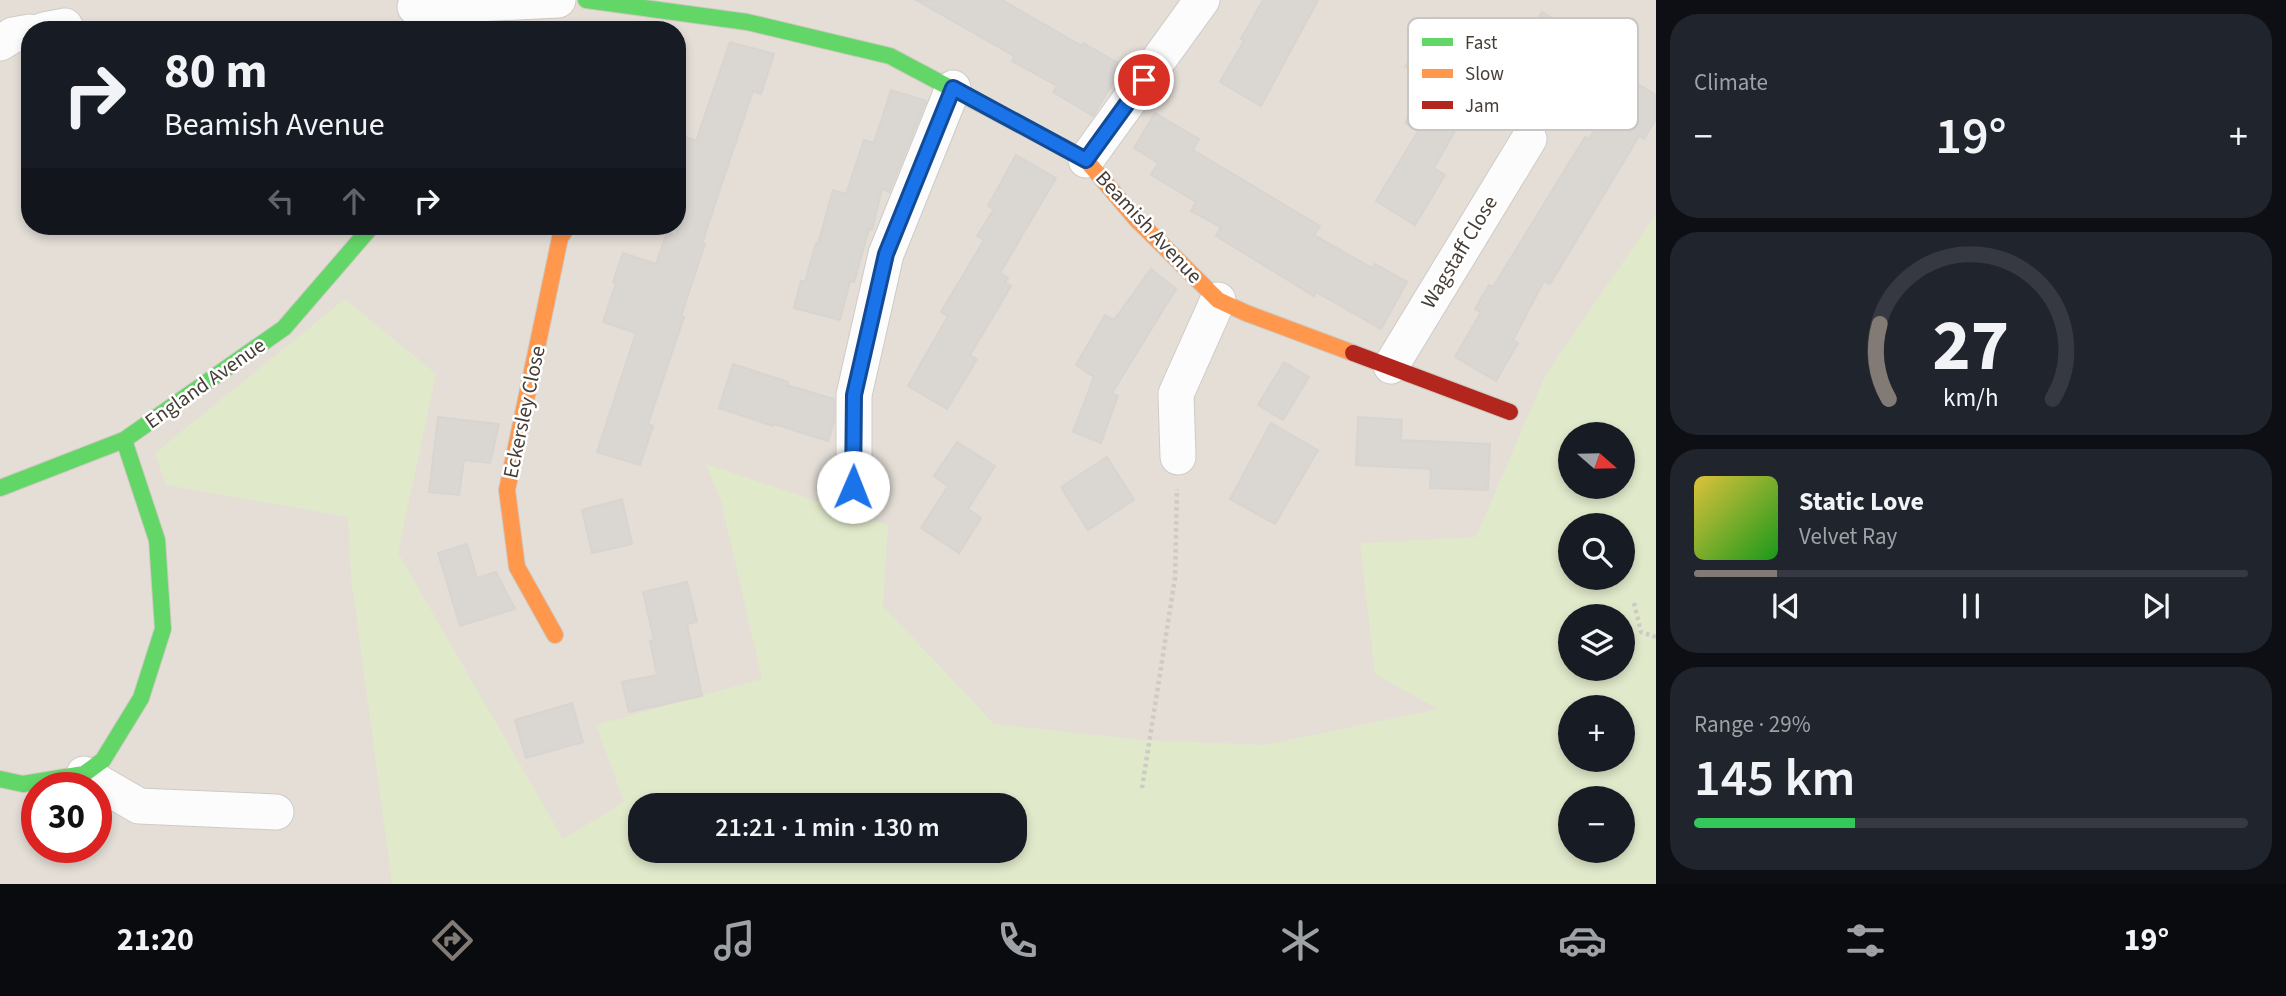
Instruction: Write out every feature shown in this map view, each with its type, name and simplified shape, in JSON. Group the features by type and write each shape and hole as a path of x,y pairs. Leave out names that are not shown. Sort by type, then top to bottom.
{"street":[{"path":"416,12 558,0"},
{"name":"Beamish Avenue","path":"586,0 670,20 747,22 890,57 1086,160 1136,219 1219,300 1246,313 1510,412"},
{"path":"1086,160 1202,0"},
{"path":"0,43 21,34"},
{"path":"853,487 854,395 886,254 953,88"},
{"name":"Wagstaff Close","path":"1391,366 1529,139"},
{"name":"England Avenue","path":"0,488 124,440 284,328 364,235"},
{"name":"Eckersley Close","path":"555,635 517,567 507,490 562,235"},
{"path":"1178,457 1176,394 1219,300"},
{"path":"87,772 103,760 141,698 163,629 157,540 124,440"},
{"path":"0,779 21,784"},
{"path":"112,790 139,806 275,812"}],"path":[{"path":"1142,788 1175,578 1178,457"},
{"path":"1634,603 1641,632 1656,637"}],"shaded area":[{"path":"0,0 1656,0 1656,884 0,884"}],"green space":[{"path":"1656,214 1656,884 392,884 351,577 348,517 166,485 155,453 345,299 436,374 398,553 563,839 624,802 596,725 762,679 721,501 706,464 888,525 883,606 994,724 1143,740 1264,745 1438,709 1375,674 1360,543 1476,537 1546,374"}],"building":[{"path":"916,0 1002,0 1123,66 1093,116 1053,92 1057,86 1012,61 1014,56"},
{"path":"1263,0 1318,0 1261,106 1220,82 1244,41 1241,39"},
{"path":"1542,12 1552,18 1538,18"},
{"path":"730,42 774,54 761,94 753,91 702,244 705,244 681,316 684,317 648,424 653,426 640,465 597,452 636,333 603,322 623,253 656,264 666,235 686,235 686,137 696,141"},
{"path":"1638,84 1656,95 1656,119 1644,139 1639,136 1550,284 1544,281 1513,340 1518,343 1496,381 1455,357 1481,312 1475,309 1489,285 1493,287 1585,137 1589,139 1594,130 1638,130"},
{"path":"891,90 926,101 889,192 882,189 872,230 869,229 854,282 850,281 840,320 794,308 801,281 805,282 816,243 818,244 833,190 846,194 864,140 874,143"},
{"path":"1155,113 1199,139 1193,150 1320,226 1314,235 1372,268 1375,264 1407,282 1381,329 1316,292 1314,296 1216,236 1221,227 1191,211 1196,202 1151,175 1158,163 1134,148"},
{"path":"1455,130 1434,168 1445,175 1415,225 1376,201 1418,131"},
{"path":"1016,155 1056,178 1000,273 1008,278 1005,282 1011,286 970,355 977,359 947,409 908,386 948,316 941,312 984,240 977,236 994,209 988,206"},
{"path":"1151,269 1176,289 1112,393 1118,396 1101,443 1073,432 1094,377 1076,365 1105,315 1114,320"},
{"path":"1284,362 1309,377 1283,420 1258,405"},
{"path":"733,364 788,382 787,385 834,399 834,422 828,441 719,408"},
{"path":"438,417 499,424 490,463 464,460 459,495 429,492"},
{"path":"1358,417 1402,420 1401,440 1490,444 1488,490 1430,488 1431,469 1356,465"},
{"path":"1271,423 1318,450 1275,524 1230,499"},
{"path":"957,442 995,466 968,509 981,518 959,553 921,528 948,486 934,476"},
{"path":"1107,457 1134,500 1088,530 1061,487"},
{"path":"622,499 632,544 592,553 582,510"},
{"path":"467,544 477,578 496,572 515,609 460,626 438,553"},
{"path":"687,582 697,622 687,624 702,696 629,712 622,682 657,675 650,641 654,640 643,592"},
{"path":"572,703 583,742 526,758 515,720"}],"traffic: fast":[{"path":"586,0 747,22 890,56 1022,126"},
{"path":"0,488 124,440 284,328 364,235"},
{"path":"0,779 23,784 84,774 103,760 141,698 163,629 157,540 124,440"}],"traffic: slow":[{"path":"1022,126 1086,160 1136,219 1218,300 1353,353"},
{"path":"555,635 517,567 507,490 562,235"}],"traffic: jam":[{"path":"1353,353 1510,412"}],"route":[{"path":"853,487 854,395 886,254 953,88 1086,160 1144,80"}]}
